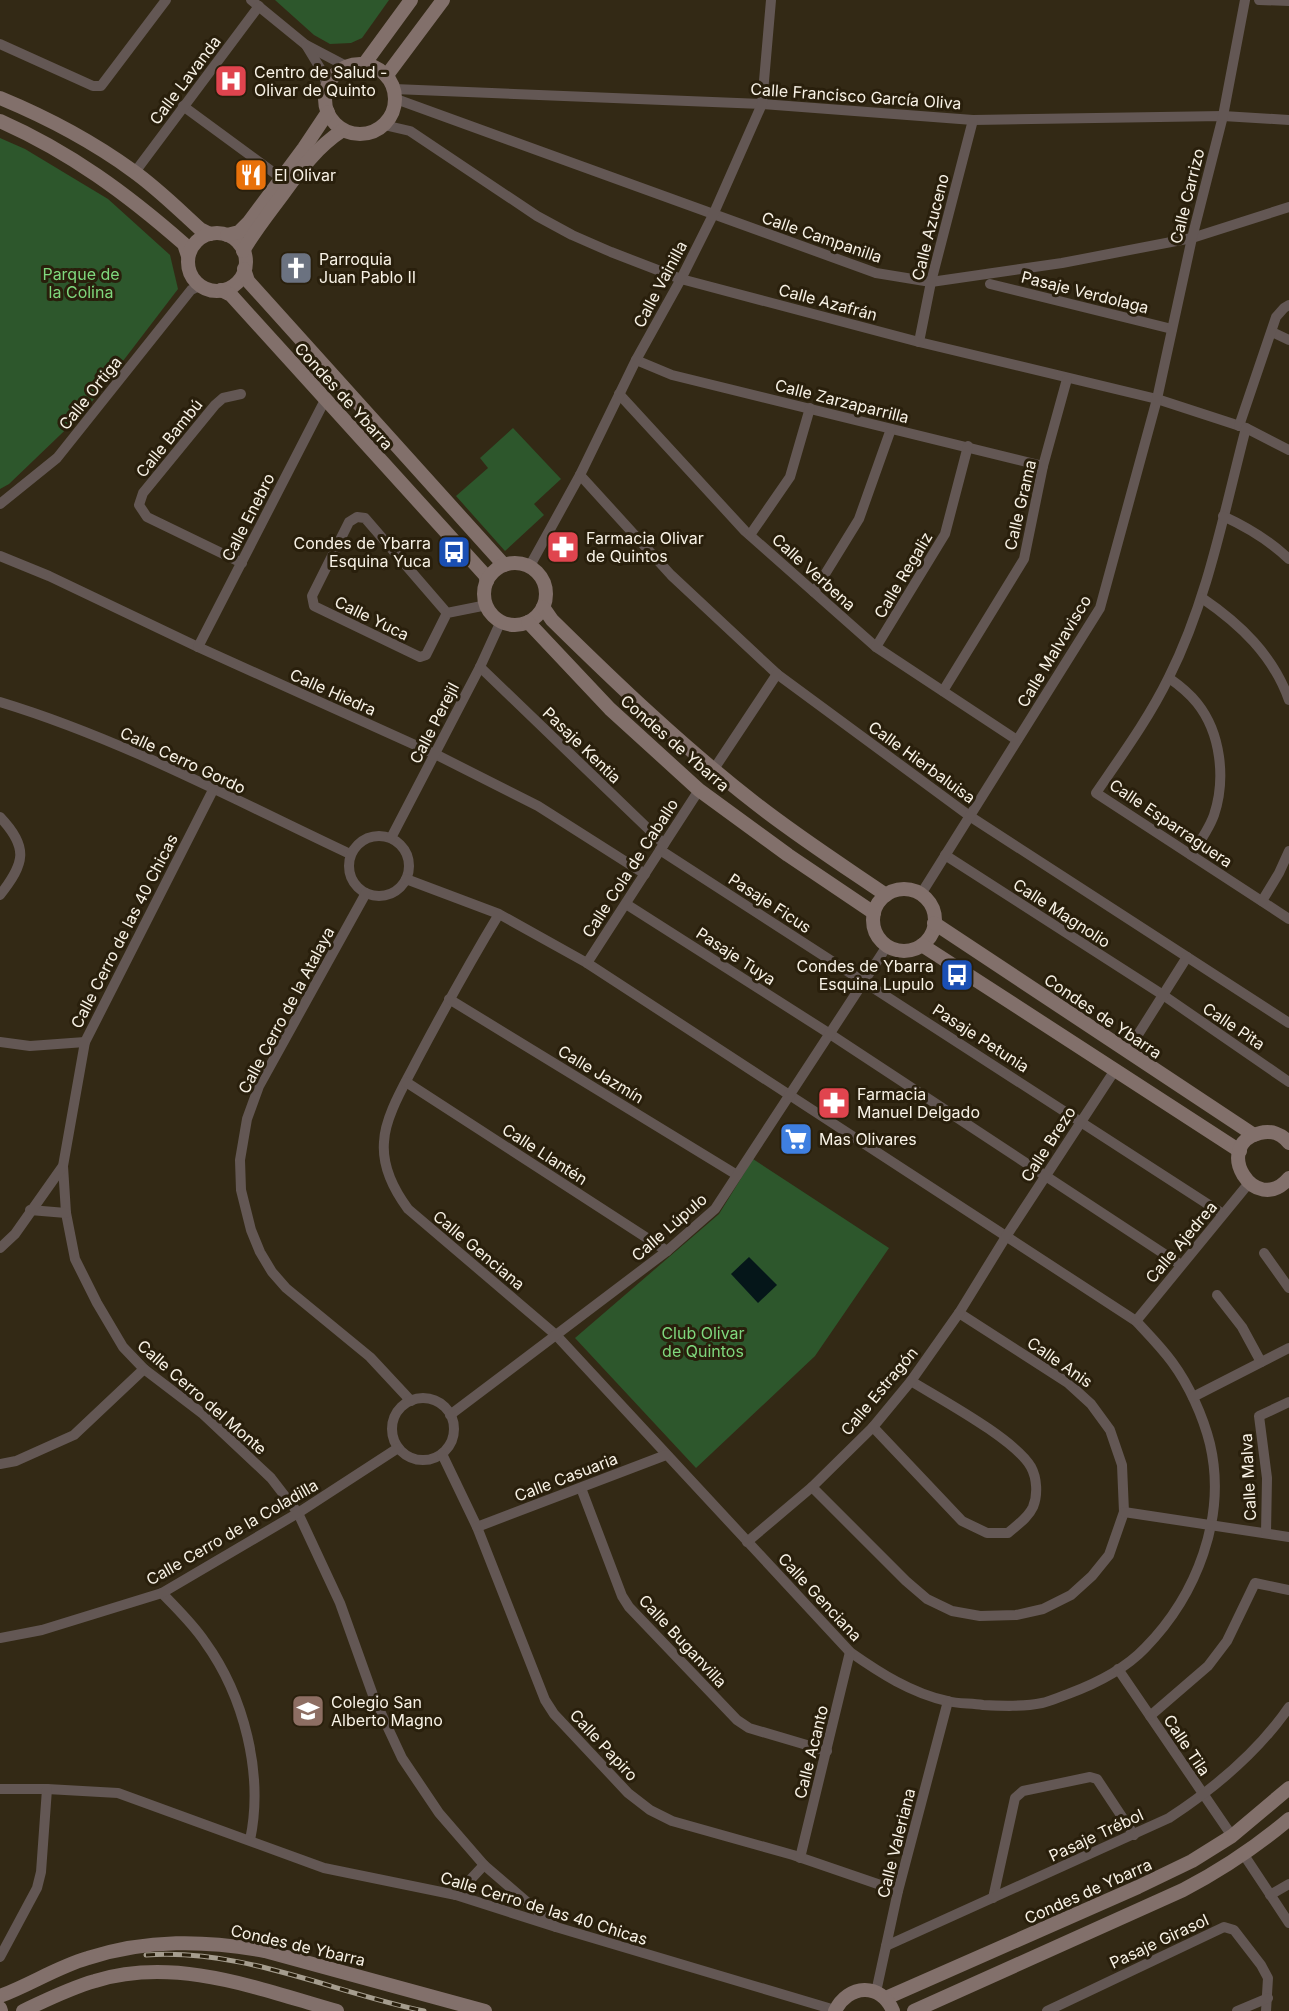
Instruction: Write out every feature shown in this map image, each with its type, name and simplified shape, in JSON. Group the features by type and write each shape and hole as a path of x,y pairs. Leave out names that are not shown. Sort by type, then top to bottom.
{"main road":[{"path":"365,63 411,0"},
{"path":"387,75 443,0"},
{"path":"365,63 387,75 395,94 394,109 384,125 375,131 364,134 353,133 343,130 334,122 328,112 325,96 331,79 346,66 365,63"},
{"path":"0,98 74,134 135,172 200,229 210,234"},
{"path":"227,235 239,231 249,222 328,112"},
{"path":"0,121 69,156 119,190 184,244 195,285 221,290 236,283 244,269 243,251 234,239 219,233 210,234 196,242 188,256"},
{"path":"243,251 256,228 312,156 327,140 343,130"},
{"name":"Condes de Ybarra","path":"244,269 248,281 504,565"},
{"name":"Condes de Ybarra","path":"221,290 231,295 477,567 487,581"},
{"path":"513,563 532,568 544,581 546,598 540,613 528,622 519,624 510,624 495,617 487,605 485,589 491,574 504,565 513,563"},
{"name":"Condes de Ybarra","path":"543,607 552,620 624,692 754,803 886,895"},
{"name":"Condes de Ybarra","path":"528,622 610,709 699,790 788,855 874,913"},
{"path":"902,889 921,894 931,906 934,923 928,939 922,945 905,951 887,946 875,932 873,923 874,913 880,900 902,889"},
{"name":"Condes de Ybarra","path":"934,923 1254,1135"},
{"path":"922,945 1240,1151"},
{"path":"1288,1139 1270,1132 1254,1135 1243,1144 1240,1151 1239,1168 1243,1177 1258,1188 1283,1190 1289,1178"},
{"name":"Condes de Ybarra","path":"835,2011 847,1995 856,1991 866,1990 881,1995 1138,1887 1192,1861 1232,1836 1289,1788"},
{"path":"914,2011 1183,1890 1244,1855 1289,1819"},
{"name":"Condes de Ybarra","path":"0,1996 51,1972 88,1958 121,1949 188,1942 231,1945 265,1951 485,2011"},
{"path":"22,2011 96,1980 132,1973 179,1972 216,1978 337,2011"},
{"path":"881,1995 893,2011"}],"street":[{"path":"0,45 93,86 101,86 166,0"},
{"name":"Calle Vainilla","path":"532,568 532,562 580,475 636,360 713,215 762,104 771,0"},
{"name":"Calle Carrizo","path":"1157,399 1192,238 1223,116 1245,0"},
{"path":"1259,0 1289,1"},
{"path":"254,2 306,45 346,66"},
{"name":"Calle Lavanda","path":"135,172 254,2"},
{"path":"306,45 323,73 327,87"},
{"name":"Calle Francisco García Oliva","path":"395,94 422,89 762,104 973,120 1223,116 1289,120"},
{"name":"Calle Campanilla","path":"395,94 713,215 876,273 931,282 1062,263 1192,238 1289,207"},
{"path":"183,106 281,178"},
{"name":"Calle Azuceno","path":"919,342 931,282 973,120"},
{"name":"Calle Azafrán","path":"384,125 410,131 537,216 572,235 681,279 919,342 1157,399 1242,427 1289,450"},
{"name":"Pasaje Verdolaga","path":"990,284 1172,328"},
{"name":"Calle Ortiga","path":"0,504 57,458 195,285"},
{"name":"Calle Esparraguera","path":"1289,305 1276,318 1242,427 1202,598 1169,678 1145,720 1096,793 1289,919"},
{"path":"1272,332 1289,340"},
{"name":"Calle Zarzaparrilla","path":"636,360 672,375 1043,466"},
{"name":"Calle Grama","path":"943,691 1024,559 1043,466 1067,379"},
{"name":"Calle Bambú","path":"241,394 224,398 215,405 143,493 139,505 147,517 242,562"},
{"name":"Calle Verbena","path":"619,394 750,536 876,647 1017,740"},
{"name":"Calle Malvavisco","path":"921,894 1100,608 1157,399"},
{"name":"Calle Enebro","path":"198,647 325,400"},
{"path":"750,536 790,477 810,408"},
{"path":"814,592 859,519 891,429"},
{"name":"Calle Regaliz","path":"876,647 945,534 968,446"},
{"name":"Calle Hierbaluisa","path":"580,475 671,575 777,674 971,816 1289,1023"},
{"path":"1223,516 1245,526 1289,559"},
{"name":"Calle Yuca","path":"357,517 365,518 447,613 426,655 420,657 314,606 312,596 349,522 357,517"},
{"name":"Calle Hiedra","path":"0,556 49,576 198,647 435,754 538,806 645,874"},
{"path":"1202,598 1226,614 1249,635 1273,665 1289,700"},
{"path":"447,613 487,605"},
{"name":"Calle Perejil","path":"391,838 480,667 501,621"},
{"name":"Pasaje Kentia","path":"480,667 662,847"},
{"path":"714,769 777,674"},
{"path":"1169,678 1197,704 1207,719 1218,750 1219,791 1214,814 1191,855"},
{"name":"Calle Cerro Gordo","path":"0,702 52,718 166,767 350,854"},
{"name":"Calle Cerro de las 40 Chicas","path":"0,1248 15,1234 63,1166 85,1042 213,790"},
{"name":"Calle Cola de Caballo","path":"587,963 699,790"},
{"path":"0,816 11,829 20,849 20,860 15,876 0,895"},
{"path":"382,835 391,838 406,851 409,870 406,879 393,893 375,896 366,893 358,888 349,872 350,854 355,846 372,836 382,835"},
{"name":"Pasaje Ficus","path":"662,847 864,981"},
{"path":"1262,901 1289,851"},
{"name":"Calle Magnolio","path":"945,855 1163,995"},
{"name":"Calle Genciana","path":"406,879 499,914 587,963 1136,1321 1172,1362 1193,1397 1210,1444 1215,1485 1211,1526 1202,1561 1187,1592 1167,1622 1144,1649 1118,1669 1088,1686 1043,1703 1003,1706 948,1701 912,1690 877,1671 850,1652 556,1335 408,1209 396,1193 384,1157 387,1124 449,999 499,914"},
{"name":"Calle Cerro de la Atalaya","path":"366,893 259,1086 247,1119 240,1160 241,1190 251,1230 272,1272 286,1288 370,1357 411,1401"},
{"name":"Pasaje Tuya","path":"626,904 830,1034 1181,1265"},
{"name":"Calle Lúpulo","path":"450,1415 667,1251 709,1216 887,946"},
{"path":"1127,1052 1187,957"},
{"name":"Pasaje Petunia","path":"864,981 1223,1214"},
{"name":"Calle Pita","path":"1163,995 1289,1082"},
{"name":"Calle Jazmín","path":"449,999 737,1175"},
{"path":"0,1042 30,1046 85,1042"},
{"name":"Calle Brezo","path":"1007,1235 1115,1070"},
{"name":"Calle Llantén","path":"406,1082 667,1251"},
{"name":"Calle Cerro del Monte","path":"63,1166 66,1213 75,1259 96,1304 123,1347 144,1369 203,1414 271,1478 298,1513 340,1603 374,1698 402,1758 439,1813 484,1865 556,1927"},
{"name":"Calle Ajedrea","path":"1136,1321 1249,1183"},
{"path":"30,1210 66,1213"},
{"name":"Calle Estragón","path":"747,1542 812,1486 873,1427 911,1381 960,1313 1007,1235"},
{"path":"1264,1253 1289,1288"},
{"path":"1217,1295 1242,1327 1261,1362"},
{"name":"Calle Anis","path":"812,1486 906,1581 927,1599 952,1611 980,1616 1016,1615 1043,1609 1071,1595 1092,1576 1109,1555 1124,1512 1122,1465 1110,1430 1091,1404 1068,1383 960,1313"},
{"path":"1193,1397 1289,1348"},
{"path":"0,1464 16,1461 74,1435 144,1369"},
{"path":"873,1427 962,1521 987,1533 1008,1533 1026,1518 1034,1505 1037,1483 1031,1466 1016,1450 994,1433 911,1381"},
{"path":"420,1398 437,1402 450,1415 454,1431 448,1448 442,1454 424,1460 414,1459 398,1448 394,1439 393,1421 403,1406 420,1398"},
{"name":"Calle Malva","path":"1266,1533 1267,1478 1259,1416 1289,1402"},
{"name":"Calle Cerro de la Coladilla","path":"0,1638 42,1629 162,1593 298,1513 398,1448"},
{"name":"Calle Papiro","path":"442,1454 477,1527 545,1700 554,1714 628,1793 650,1810 672,1821 800,1858 898,1891"},
{"name":"Calle Casuaria","path":"477,1527 666,1455"},
{"name":"Calle Buganvilla","path":"581,1488 622,1596 629,1607 737,1720 749,1728 826,1751"},
{"name":"Calle Malva","path":"1124,1512 1289,1537"},
{"path":"1150,1716 1208,1666 1227,1641 1255,1583 1289,1590"},
{"path":"162,1593 205,1641 219,1662 233,1692 243,1723 253,1775 254,1803 250,1840"},
{"name":"Calle Acanto","path":"800,1858 850,1652"},
{"name":"Calle Tila","path":"1118,1669 1232,1836"},
{"name":"Calle Valeriana","path":"881,1995 886,1946 898,1891 948,1701"},
{"name":"Pasaje Trébol","path":"886,1946 1169,1818 1203,1796 1254,1750 1280,1721 1289,1707"},
{"path":"993,1898 1015,1798 1023,1791 1090,1777 1097,1779 1134,1835"},
{"name":"Calle Cerro de las 40 Chicas","path":"0,1789 118,1793 324,1868 456,1895 835,2011"},
{"path":"0,1957 37,1888 41,1872 47,1789"},
{"path":"1244,1855 1289,1923"},
{"path":"456,1895 484,1865"},
{"path":"1270,1895 1289,1884"},
{"name":"Pasaje Girasol","path":"1047,2011 1224,1927 1234,1930 1261,1965 1268,1978 1266,2011"},
{"path":"1237,2011 1268,1998"}],"green space":[{"path":"275,0 389,0 362,38 351,43 330,44 314,35"},
{"name":"Parque de la Colina","path":"0,138 25,149 108,199 170,255 178,289 84,412 9,484 0,489"},
{"path":"513,428 561,479 534,504 544,515 505,551 456,496 488,468 480,458"},
{"name":"Club Olivar de Quintos","path":"753,1159 889,1248 815,1356 696,1468 575,1338 719,1214"}],"shaded area":[{"path":"749,1257 777,1285 758,1303 731,1274"}],"railway":[{"path":"146,1955 217,1958 252,1965 424,2011"}],"place":[{"name":"Centro de Salud - Olivar de Quinto","path":"231,81"},
{"name":"El Olivar","path":"251,175"},
{"name":"Parroquia Juan Pablo II","path":"296,268"},
{"name":"Farmacia Olivar de Quintos","path":"563,547"},
{"name":"Condes de Ybarra Esquina Yuca","path":"454,552"},
{"name":"Condes de Ybarra Esquina Lupulo","path":"957,975"},
{"name":"Farmacia Manuel Delgado","path":"834,1103"},
{"name":"Mas Olivares","path":"796,1139"},
{"name":"Colegio San Alberto Magno","path":"308,1711"}]}
